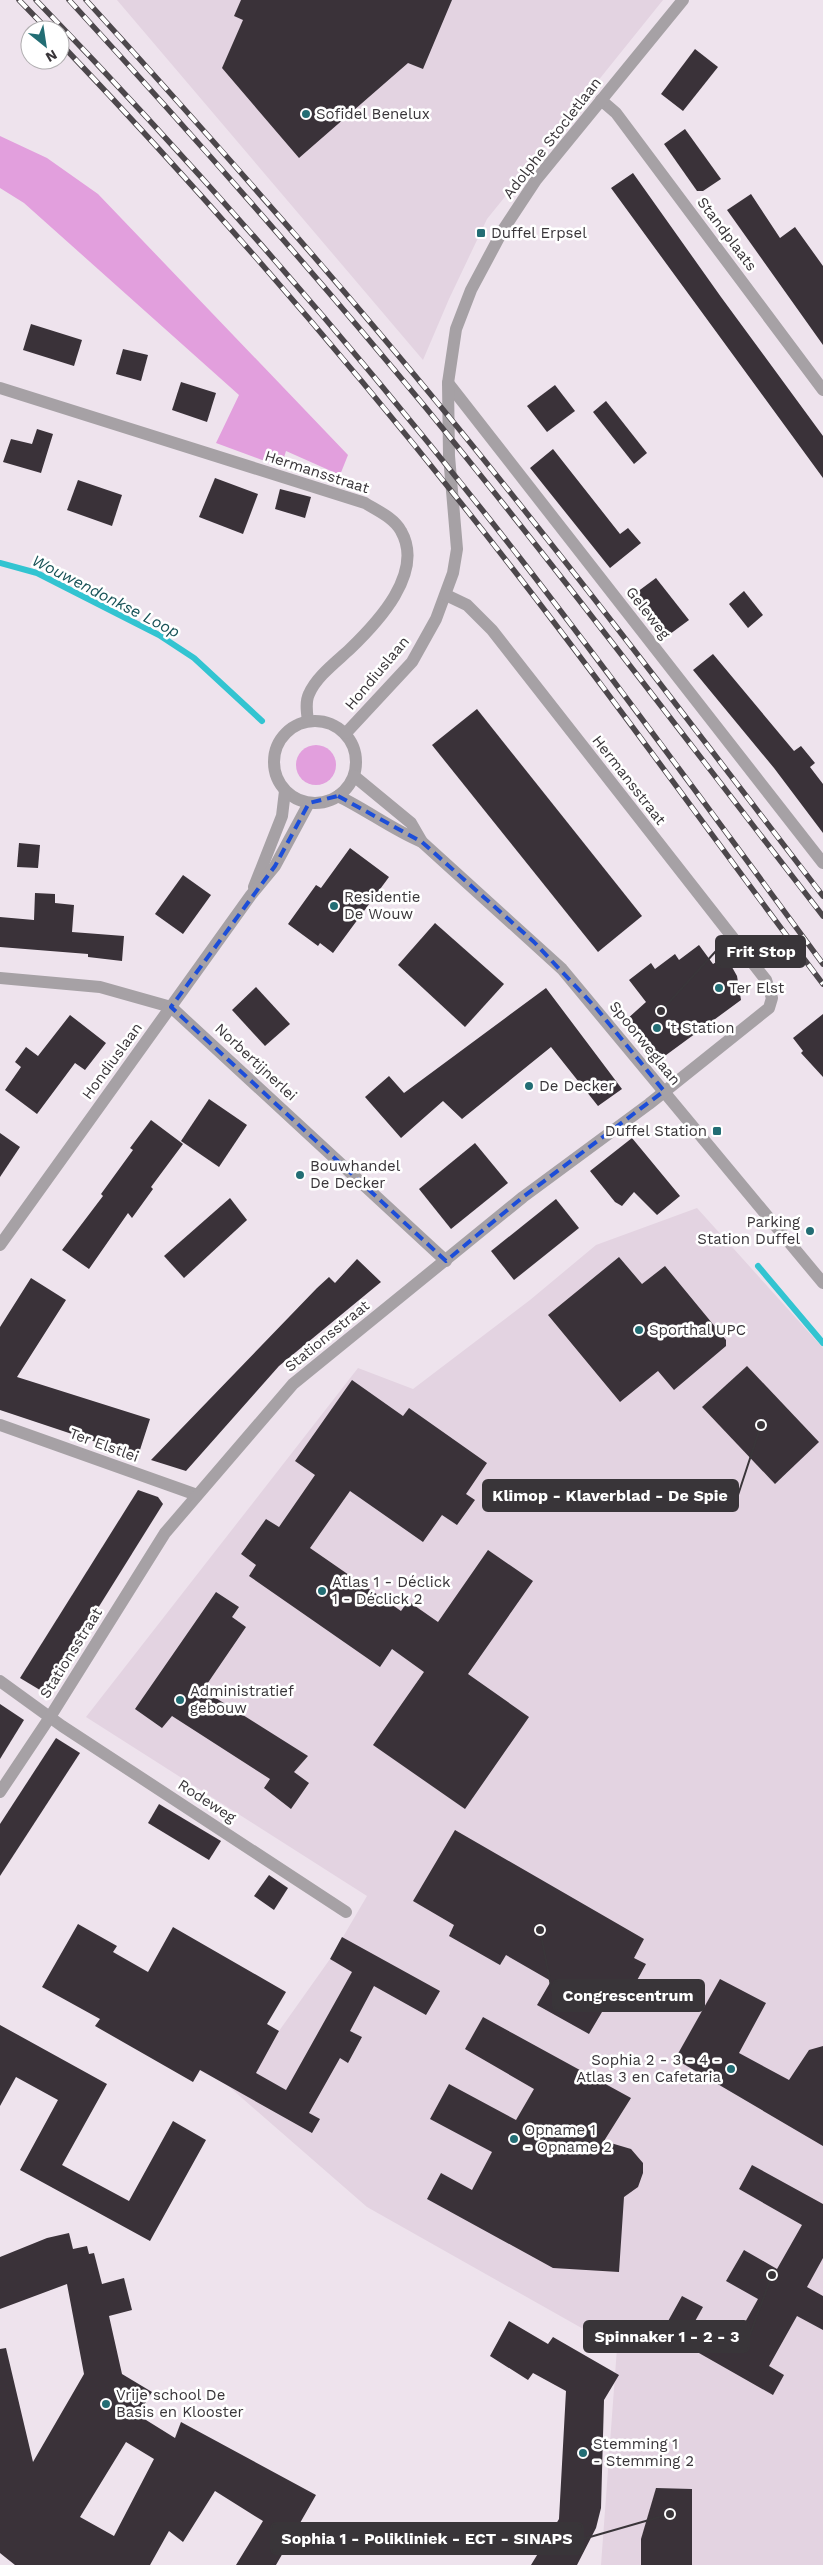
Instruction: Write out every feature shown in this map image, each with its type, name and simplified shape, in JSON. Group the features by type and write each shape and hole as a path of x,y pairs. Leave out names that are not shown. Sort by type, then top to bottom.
{"street":[{"name":"Adolphe Stocletlaan","path":"449,456 448,383 456,329 471,290 498,238 536,180 683,0"},
{"name":"Standplaats","path":"601,100 616,113 823,390"},
{"name":"Geleweg","path":"448,383 823,863"},
{"name":"Hermansstraat","path":"0,388 365,503 390,518 402,532 407,553 405,572 384,614 327,671 308,695 308,721"},
{"name":"Hondiuslaan","path":"346,733 412,662 428,636 446,595 457,549 449,456"},
{"name":"Hermansstraat","path":"446,595 474,612 506,647 766,980 772,998"},
{"name":"Hondiuslaan","path":"308,721 326,722 346,733 355,752 354,776"},
{"path":"308,721 292,727 279,741 273,759 276,775 285,790 296,799 309,803 324,802 338,796 349,786 354,776"},
{"name":"Spoorweglaan","path":"354,776 411,823 422,842 562,970 823,1283"},
{"name":"Hondiuslaan","path":"251,895 282,816 285,790"},
{"name":"Spoorweglaan","path":"338,796 366,810 403,834 422,842"},
{"name":"Hondiuslaan","path":"0,1245 251,895 275,866 309,803"},
{"name":"Norbertijnerlei","path":"0,978 100,987 171,1007 446,1261"},
{"name":"Stationsstraat","path":"0,1792 50,1717 165,1533 293,1384 539,1185 754,1022 769,1008 772,998"},
{"name":"Ter Elstlei","path":"0,1425 197,1495"},
{"name":"Rodeweg","path":"0,1681 50,1717 346,1912"}],"highlighted area":[{"path":"338,796 422,842 534,942 597,1009 664,1091 523,1197 446,1261 171,1007 275,866 309,803"}],"shaded area":[{"path":"117,0 663,0 487,219 449,299 423,360"},
{"path":"0,136 47,158 98,194 348,455 340,475 286,451 281,467 216,443 239,395 24,203 0,188"},
{"path":"316,745 330,751 336,765 330,779 316,785 302,779 296,765 302,751"},
{"path":"697,1208 823,1348 823,2565 601,2565 617,2348 367,2207 226,2084 261,2021 279,2031 330,1959 367,1896 86,1717 358,1368 413,1389 530,1300 596,1245"}],"building":[{"name":"Sofidel Benelux","path":"241,0 452,0 423,69 408,63 299,158 222,68 243,20 234,16"},
{"path":"695,49 718,67 683,111 661,94"},
{"path":"685,129 721,179 703,191 697,191 664,144"},
{"path":"633,173 823,436 823,478 611,188"},
{"path":"751,194 780,238 795,227 823,266 823,345 727,210"},
{"path":"31,324 82,340 74,366 23,350"},
{"path":"123,349 148,355 141,381 116,374"},
{"path":"181,382 216,393 207,422 172,410"},
{"path":"555,385 575,411 547,432 527,406"},
{"path":"606,401 647,453 634,464 593,412"},
{"path":"37,429 53,434 41,473 3,462 11,439 32,444"},
{"path":"553,449 620,534 628,528 641,543 610,568 530,468"},
{"path":"215,478 258,494 243,534 199,517"},
{"path":"78,480 122,495 112,526 67,510"},
{"path":"280,489 311,497 305,518 275,509"},
{"path":"656,578 689,620 666,637 633,595"},
{"path":"744,591 763,615 748,628 729,604"},
{"path":"713,654 794,751 801,746 815,763 810,767 823,784 823,833 774,768 693,670"},
{"path":"477,709 642,916 598,952 432,745"},
{"path":"19,843 40,845 38,868 17,867"},
{"name":"Residentie De Wouw","path":"350,848 389,877 333,953 320,943 318,946 288,924 316,885 321,888"},
{"path":"183,875 211,895 183,934 155,914"},
{"path":"35,893 55,894 55,903 74,905 72,932 124,936 122,961 88,957 88,954 0,947 0,917 34,920"},
{"path":"435,923 504,984 465,1027 398,965"},
{"path":"699,945 713,964 718,961 721,965 728,960 737,976 741,1000 658,1061 626,1020 646,1002 629,980 651,963 655,969 675,954 679,960"},
{"path":"256,987 290,1024 265,1046 232,1010"},
{"path":"546,988 622,1089 598,1106 551,1047 462,1119 443,1101 401,1138 365,1097 389,1076 404,1093"},
{"path":"823,1014 823,1077 801,1053 803,1051 793,1038"},
{"path":"70,1015 106,1043 85,1070 75,1063 37,1114 5,1090 21,1067 15,1062 26,1047 38,1056"},
{"path":"209,1099 247,1125 219,1167 181,1141"},
{"path":"151,1120 183,1144 151,1187 153,1189 132,1218 128,1213 89,1269 62,1250 103,1196 101,1194 133,1150 130,1148"},
{"path":"0,1133 20,1147 0,1177"},
{"path":"632,1138 680,1196 657,1215 634,1192 622,1206 615,1202 590,1171"},
{"path":"475,1143 508,1183 451,1229 419,1189"},
{"path":"230,1198 247,1220 184,1278 164,1256"},
{"path":"556,1199 579,1228 514,1280 491,1251"},
{"name":"Sporthal UPC","path":"619,1257 642,1284 665,1266 726,1340 726,1346 674,1390 658,1371 620,1402 548,1315"},
{"path":"357,1259 381,1282 279,1366 186,1471 151,1460 317,1288 329,1277 335,1283"},
{"path":"31,1278 66,1300 17,1377 150,1419 138,1456 0,1410 0,1327"},
{"path":"747,1366 819,1442 775,1484 702,1407"},
{"name":"Atlas 1 - Déclick 1 - Déclick 2","path":"352,1380 403,1416 409,1408 487,1463 466,1494 475,1500 457,1525 442,1515 423,1542 350,1491 310,1548 401,1611 408,1601 438,1622 488,1550 533,1581 468,1674 529,1717 465,1809 373,1745 424,1672 392,1649 380,1667 249,1576 256,1565 241,1554 266,1519 279,1527 315,1475 295,1461"},
{"path":"138,1490 158,1497 163,1504 45,1693 20,1678"},
{"name":"Administratief gebouw","path":"216,1592 239,1607 232,1617 246,1627 203,1690 308,1756 294,1772 309,1783 291,1809 264,1788 270,1779 172,1716 162,1728 135,1709"},
{"path":"0,1704 24,1720 0,1759"},
{"path":"56,1738 80,1753 0,1876 0,1824"},
{"path":"159,1804 221,1841 209,1860 148,1823"},
{"path":"455,1830 644,1939 634,1958 646,1964 625,2002 612,1995 589,2034 537,2005 551,1981 506,1955 500,1965 449,1936 454,1925 413,1901"},
{"path":"269,1875 288,1888 274,1910 254,1896"},
{"path":"78,1924 117,1946 113,1952 148,1972 173,1927 286,1992 267,2024 279,2031 256,2073 286,2090 352,1972 330,1959 342,1937 440,1991 426,2015 374,1986 350,2031 362,2037 348,2063 340,2058 309,2113 320,2119 312,2133 200,2070 193,2082 95,2026 100,2019 42,1987"},
{"name":"Sophia 2 - 3 - 4 - Atlas 3 en Cafetaria","path":"720,1979 766,2003 739,2053 789,2080 809,2050 823,2046 823,2146 675,2059"},
{"name":"Opname 1 - Opname 2","path":"483,2017 631,2098 604,2141 631,2149 643,2163 643,2173 638,2187 624,2197 619,2272 553,2268 427,2199 441,2173 472,2190 492,2152 430,2119 449,2084 516,2120 534,2089 465,2049"},
{"path":"0,2025 107,2084 62,2165 129,2201 173,2121 206,2140 150,2241 20,2170 58,2100 16,2077 0,2106"},
{"path":"752,2165 823,2204 823,2258 807,2287 823,2296 823,2330 797,2316 769,2366 784,2375 773,2395 662,2332 682,2296 703,2307 694,2323 733,2344 758,2299 726,2281 744,2250 777,2269 802,2225 739,2189"},
{"name":"Vrije school De Basis en Klooster","path":"69,2233 73,2249 87,2246 89,2254 94,2253 102,2284 124,2278 132,2310 109,2316 122,2374 152,2392 138,2415 175,2438 181,2422 316,2495 276,2565 236,2565 263,2521 215,2491 183,2542 169,2531 150,2565 15,2565 0,2553 0,2349 6,2348 33,2462 84,2374 67,2284 0,2309 0,2257 47,2238","holes":["126,2442 154,2459 114,2536 80,2517"]},
{"name":"Stemming 1 - Stemming 2","path":"509,2321 548,2344 553,2337 619,2375 604,2400 601,2508 596,2528 577,2565 531,2565 559,2519 566,2391 533,2373 528,2380 490,2356"},
{"path":"656,2488 692,2489 692,2565 641,2565 641,2539"}],"waterway":[{"name":"Wouwendonkse Loop","path":"0,563 37,573 159,635 194,658 262,721"},
{"name":"Wouwendonkse Loop","path":"758,1266 823,1343"}],"railway":[{"path":"19,0 38,20"},
{"path":"36,0 224,203 405,414 520,558 673,760 823,964"},
{"path":"69,0 250,202 426,408 577,597 823,916"},
{"path":"86,0 282,220 425,388 605,613 823,896"},
{"path":"70,54 235,233 402,430 549,616 823,984"}],"place":[{"name":"Sofidel Benelux","path":"306,114"},
{"name":"Duffel Erpsel","path":"481,233"},
{"name":"Residentie De Wouw","path":"334,906"},
{"name":"Ter Elst","path":"719,988"},
{"name":"Frit Stop","path":"661,1011"},
{"name":"'t Station","path":"657,1028"},
{"name":"De Decker","path":"529,1086"},
{"name":"Duffel Station","path":"717,1131"},
{"name":"Bouwhandel De Decker","path":"300,1175"},
{"name":"Parking Station Duffel","path":"810,1231"},
{"name":"Sporthal UPC","path":"639,1330"},
{"name":"Klimop - Klaverblad - De Spie","path":"761,1425"},
{"name":"Atlas 1 - Déclick 1 - Déclick 2","path":"322,1591"},
{"name":"Administratief gebouw","path":"180,1700"},
{"name":"Congrescentrum","path":"540,1930"},
{"name":"Sophia 2 - 3 - 4 - Atlas 3 en Cafetaria","path":"731,2069"},
{"name":"Opname 1 - Opname 2","path":"514,2139"},
{"name":"Spinnaker 1 - 2 - 3","path":"772,2275"},
{"name":"Vrije school De Basis en Klooster","path":"106,2404"},
{"name":"Stemming 1 - Stemming 2","path":"583,2453"},
{"name":"Sophia 1 - Polikliniek - ECT - SINAPS","path":"670,2514"}]}
